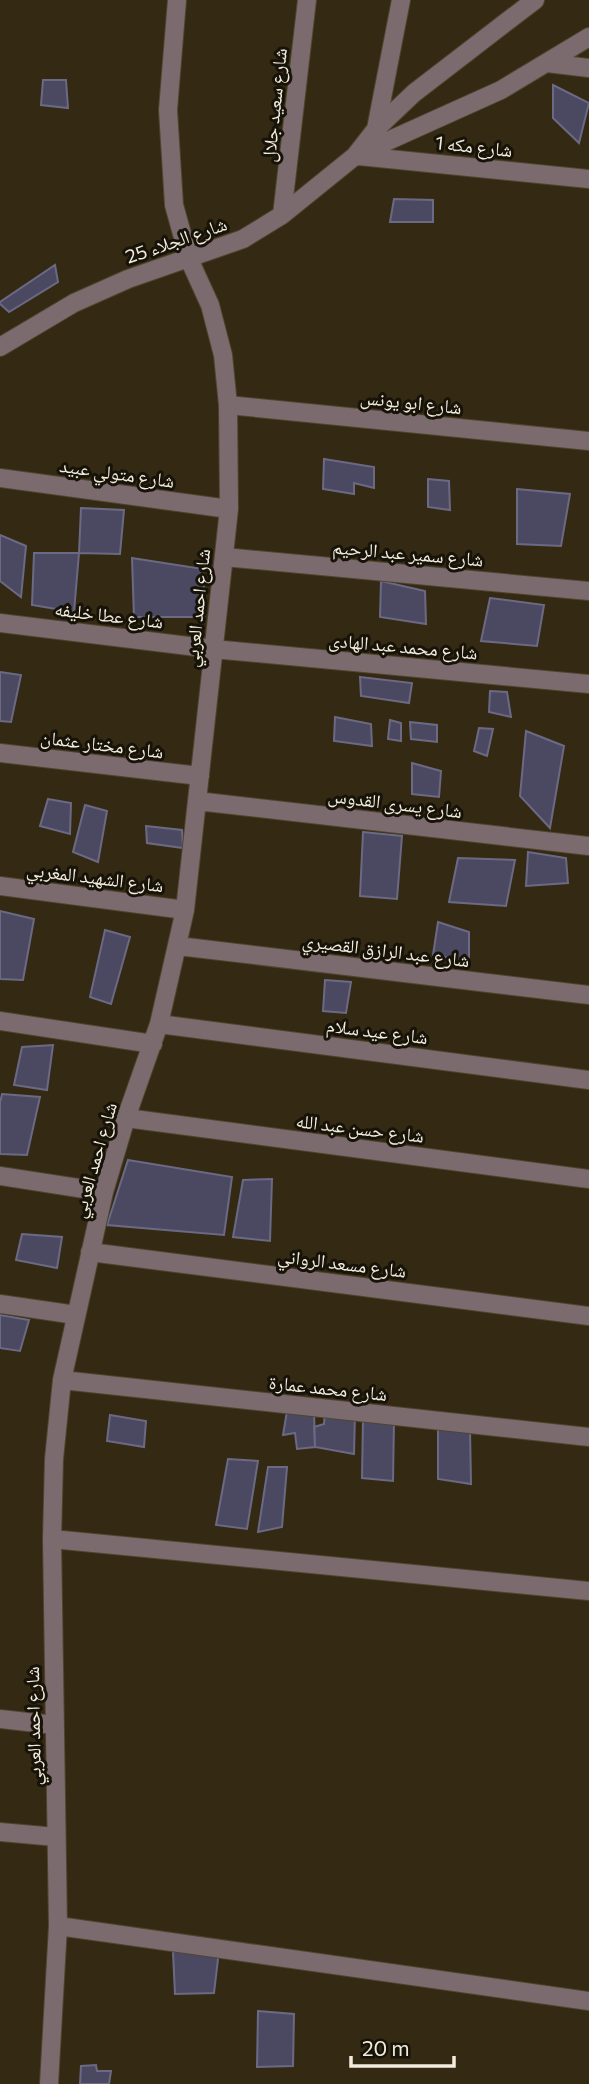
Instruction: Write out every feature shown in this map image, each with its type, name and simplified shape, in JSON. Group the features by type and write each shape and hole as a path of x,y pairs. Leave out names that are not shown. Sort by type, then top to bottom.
{"street":[{"name":"شارع احمد العربي","path":"50,2084 58,1926 52,1539 54,1460 62,1380 104,1192 126,1118 159,1024 185,910 229,509 228,405 223,355 214,317 190,259 174,205 168,110 177,0"},
{"name":"شارع سعيد جلال","path":"282,215 307,0"},
{"path":"376,129 401,0"},
{"name":"شارع الجلاء 25","path":"0,347 74,303 128,279 243,239 282,215 355,156 376,129 414,93 535,0"},
{"name":"شارع الجلاء 25","path":"355,156 489,96 589,37"},
{"path":"547,64 589,68"},
{"name":"شارع مكه 1","path":"355,156 589,179"},
{"name":"شارع ابو يونس","path":"228,405 589,440"},
{"name":"شارع متولي عبيد","path":"0,478 229,509"},
{"name":"شارع سمير عبد الرحيم","path":"224,557 589,591"},
{"name":"شارع عطا خليفه","path":"0,623 213,649"},
{"name":"شارع محمد عبد الهادى","path":"213,649 589,684"},
{"name":"شارع مختار عثمان","path":"0,753 200,776"},
{"name":"شارع يسرى القدوس","path":"197,801 589,846"},
{"name":"شارع الشهيد المغربي","path":"0,886 185,910"},
{"name":"شارع عبد الرازق القصيري","path":"178,946 589,995"},
{"path":"0,1021 153,1044"},
{"name":"شارع عيد سلام","path":"159,1024 589,1080"},
{"name":"شارع حسن عبد الله","path":"126,1118 589,1179"},
{"path":"0,1176 104,1192"},
{"name":"شارع مسعد الرواني","path":"90,1252 589,1315"},
{"path":"0,1304 76,1315"},
{"name":"شارع محمد عمارة","path":"62,1380 589,1437"},
{"path":"52,1539 589,1591"},
{"path":"0,1718 54,1725"},
{"path":"0,1832 56,1836"},
{"path":"58,1926 589,2001"}],"building":[{"path":"43,80 66,80 68,108 41,105"},
{"path":"553,85 589,103 579,143 553,118"},
{"path":"394,199 433,200 433,222 390,222"},
{"path":"55,265 58,282 9,312 0,304 0,302"},
{"path":"324,459 374,467 374,488 354,483 354,494 323,489"},
{"path":"428,479 449,481 450,510 428,507"},
{"path":"517,489 570,494 561,546 517,544"},
{"path":"81,508 124,510 120,554 79,553"},
{"path":"0,535 26,546 21,597 0,581"},
{"path":"34,553 79,553 74,612 32,605"},
{"path":"132,558 203,569 205,617 134,617"},
{"path":"381,581 425,591 426,624 380,617"},
{"path":"490,598 544,605 537,646 481,641"},
{"path":"0,672 21,675 11,722 0,721"},
{"path":"360,677 412,683 409,703 361,696"},
{"path":"490,691 507,692 511,717 489,712"},
{"path":"335,717 371,724 372,746 334,741"},
{"path":"390,720 401,723 401,741 388,739"},
{"path":"410,722 437,725 437,742 411,739"},
{"path":"479,728 493,729 487,756 474,751"},
{"path":"526,731 564,746 550,828 520,796"},
{"path":"412,763 441,771 439,797 412,794"},
{"path":"48,799 71,803 70,834 40,826"},
{"path":"85,805 107,811 98,862 73,852"},
{"path":"146,826 182,830 183,848 147,843"},
{"path":"363,832 402,836 397,899 360,896"},
{"path":"528,852 566,858 568,883 526,886"},
{"path":"458,858 515,860 506,906 449,902"},
{"path":"0,911 34,919 23,980 0,979"},
{"path":"438,922 469,932 469,961 433,955"},
{"path":"105,930 130,937 111,1004 90,997"},
{"path":"325,980 351,982 346,1013 323,1011"},
{"path":"53,1045 47,1090 14,1085 22,1047"},
{"path":"2,1094 40,1097 27,1155 0,1154"},
{"path":"128,1160 232,1177 224,1235 107,1225"},
{"path":"272,1179 270,1241 233,1237 243,1180"},
{"path":"22,1234 62,1237 57,1268 16,1260"},
{"path":"0,1315 29,1320 20,1351 0,1348"},
{"path":"325,1409 355,1412 354,1454 315,1447 314,1427 324,1424"},
{"path":"287,1411 314,1411 315,1447 297,1449 295,1433 283,1435"},
{"path":"110,1415 146,1421 144,1447 107,1441"},
{"path":"363,1419 394,1421 393,1481 362,1478"},
{"path":"438,1426 470,1429 471,1484 438,1479"},
{"path":"228,1459 258,1461 247,1529 216,1525"},
{"path":"268,1467 287,1467 282,1527 258,1532"},
{"path":"220,1942 214,1993 175,1994 173,1952"},
{"path":"258,2011 294,2014 293,2066 257,2067"},
{"path":"96,2065 97,2071 111,2071 109,2084 80,2084 81,2066"}]}
